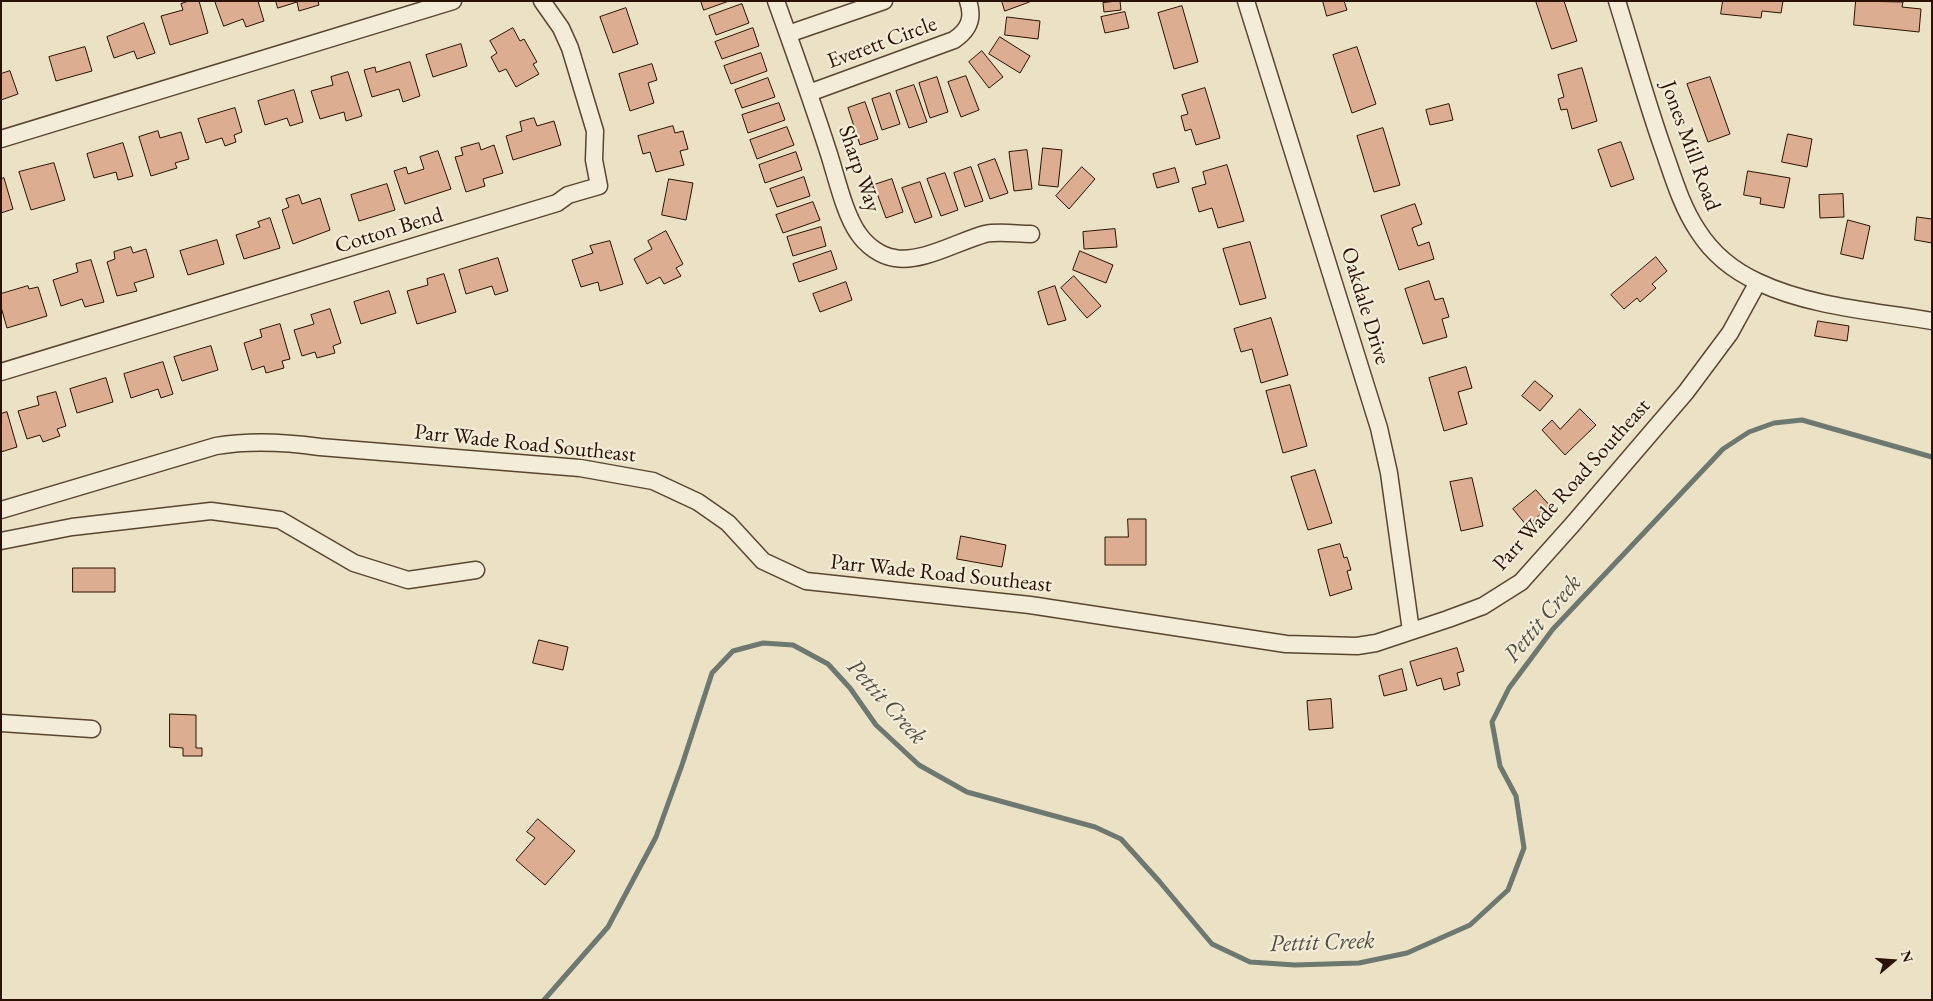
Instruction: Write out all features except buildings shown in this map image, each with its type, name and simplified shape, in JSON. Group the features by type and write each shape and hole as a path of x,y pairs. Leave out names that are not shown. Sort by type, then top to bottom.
{"street":[{"path":"1,139 453,1"},
{"name":"Cotton Bend","path":"1,372 557,203 568,195 599,186 594,160 595,131 570,48 561,28 542,1"},
{"name":"Sharp Way","path":"776,1 809,93 851,221 864,241 873,249 893,258 904,259 921,256 988,234 1031,234"},
{"name":"Everett Circle","path":"788,34 884,1"},
{"name":"Everett Circle","path":"809,93 961,36 970,20 971,10 968,1"},
{"name":"Oakdale Drive","path":"1246,1 1379,428 1389,473 1411,631"},
{"name":"Jones Mill Road","path":"1617,1 1656,130 1677,188 1697,230 1712,249 1729,264 1758,282 1812,301 1932,321"},
{"name":"Parr Wade Road Southeast","path":"1,510 216,446 237,442 277,442 580,468 653,481 698,502 728,523 763,561 806,581 1030,605 1286,644 1357,646 1376,643 1483,606 1521,582 1686,392 1730,333 1758,282"},
{"path":"1,541 72,527 211,511 280,520 354,563 408,580 476,570"},
{"path":"1,723 92,729"}],"waterway":[{"name":"Pettit Creek","path":"544,1000 608,927 656,837 712,673 733,651 763,643 793,645 828,664 850,688 876,725 919,765 967,792 1095,827 1121,839 1212,944 1250,962 1295,965 1359,963 1407,953 1470,925 1508,890 1524,848 1516,796 1500,766 1492,722 1509,688 1553,629 1723,449 1749,432 1774,423 1802,420 1932,457"}]}
